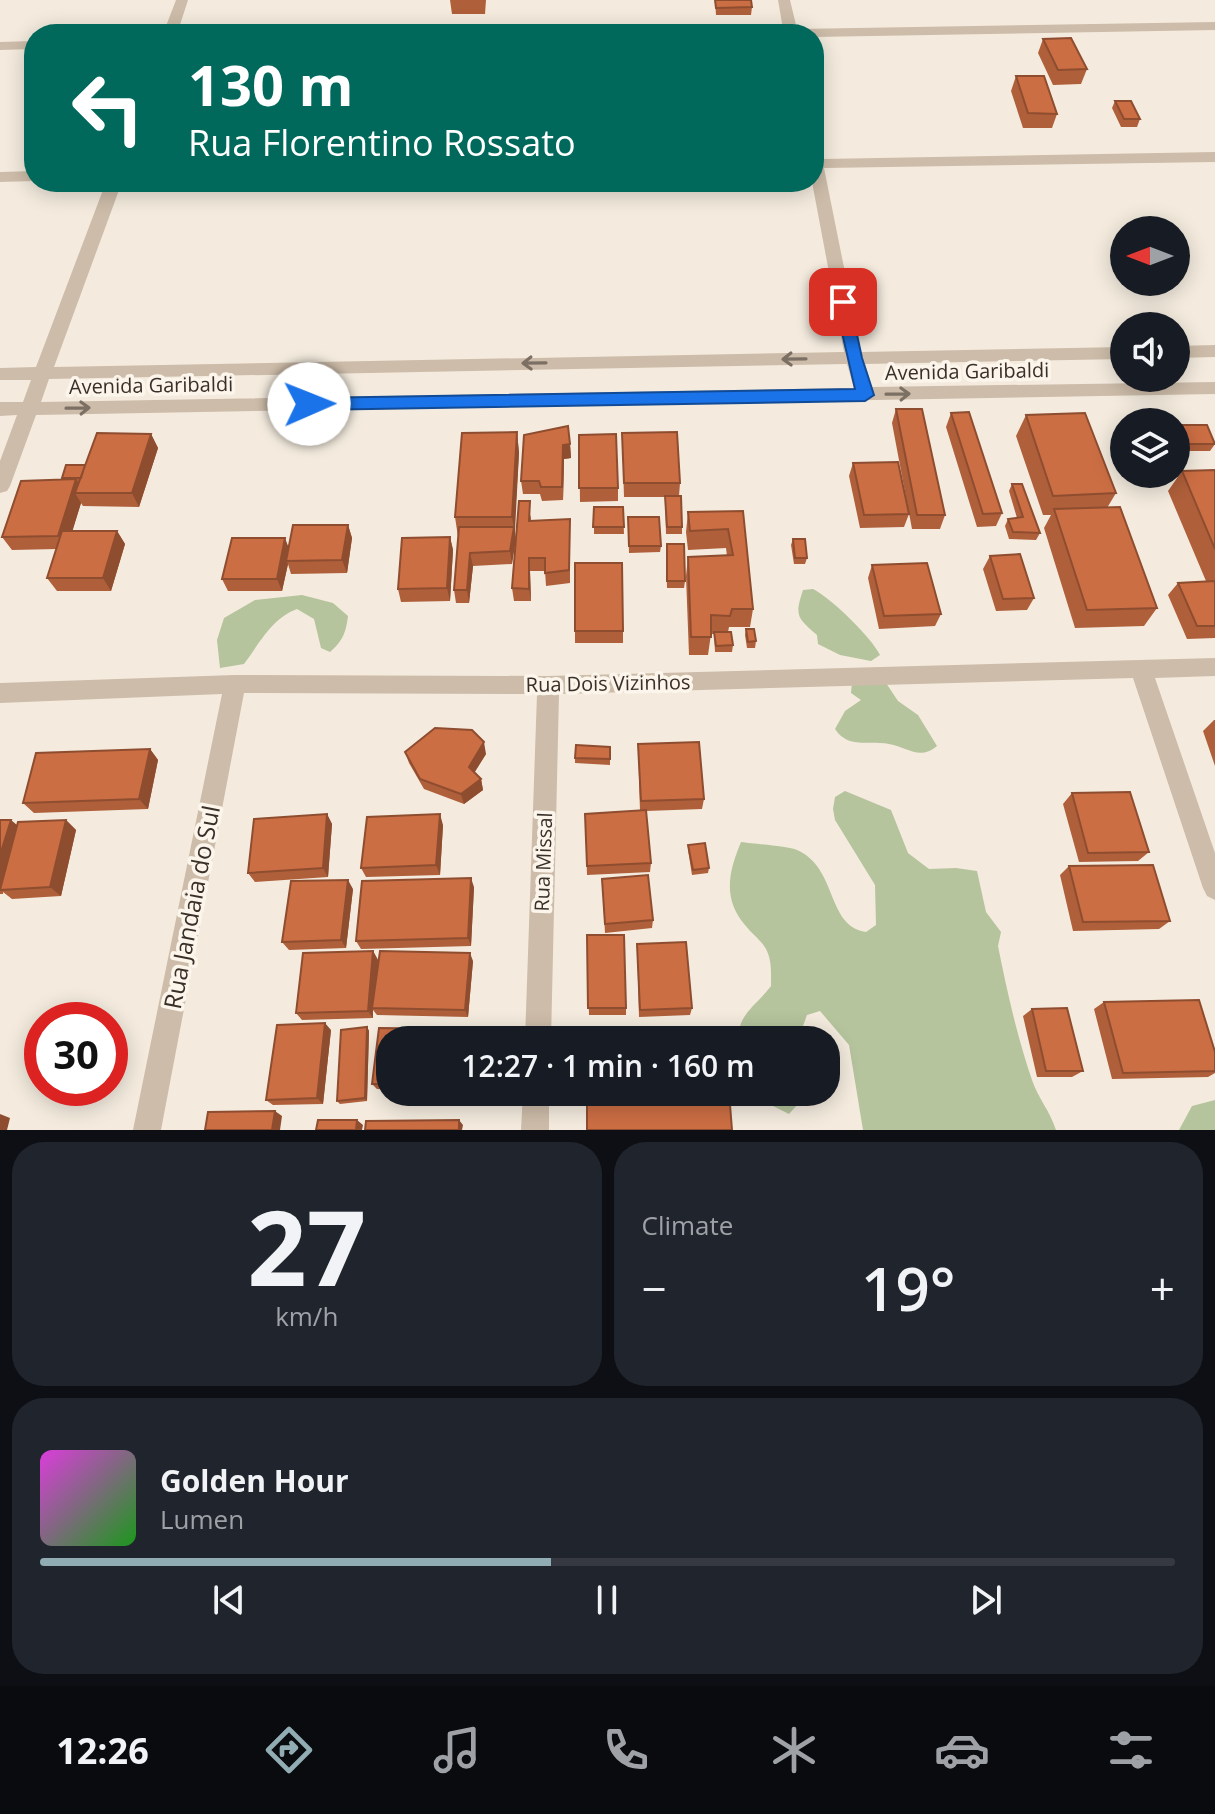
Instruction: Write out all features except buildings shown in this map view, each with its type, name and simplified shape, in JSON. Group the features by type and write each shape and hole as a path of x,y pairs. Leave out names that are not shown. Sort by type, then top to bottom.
{"street":[{"path":"174,24 182,0"},
{"path":"784,0 789,24"},
{"path":"824,33 1215,26"},
{"path":"0,46 24,45"},
{"path":"824,160 1215,157"},
{"path":"0,177 24,176"},
{"path":"0,486 110,192"},
{"path":"821,192 854,358 865,395"},
{"path":"1190,352 1215,351"},
{"name":"Avenida Garibaldi","path":"0,374 1110,353"},
{"name":"Avenida Garibaldi","path":"0,409 1215,388"},
{"name":"Rua Dois Vizinhos","path":"0,693 235,684 548,685 1215,667"},
{"path":"1141,669 1215,888"},
{"name":"Rua Jandaia do Sul","path":"147,1130 235,684"},
{"name":"Rua Missal","path":"538,1026 548,685"},
{"path":"535,1130 536,1106"}],"green space":[{"path":"813,589 850,619 880,655 871,661 840,655 818,644 817,635 801,619 798,610 803,590"},
{"path":"302,595 333,603 348,616 343,636 330,652 321,648 314,619 297,609 273,625 244,664 220,668 217,640 224,618 255,600"},
{"path":"884,680 898,701 918,715 937,746 919,753 889,744 852,741 835,729 845,711 861,700 851,693 852,682"},
{"path":"845,791 891,810 908,853 929,869 977,871 986,912 1001,932 998,946 1027,1063 1056,1130 863,1130 849,1045 840,1034 840,1026 833,1026 820,1011 807,1015 803,1026 740,1026 771,986 768,953 738,915 730,895 733,863 741,842 797,850 810,858 819,870 844,919 866,932 876,925 875,885 835,820 835,797"},
{"path":"1215,1100 1215,1130 1179,1130 1192,1106"},
{"path":"773,1106 796,1106 789,1114"}],"route":[{"path":"309,404 865,395 843,302"}]}
